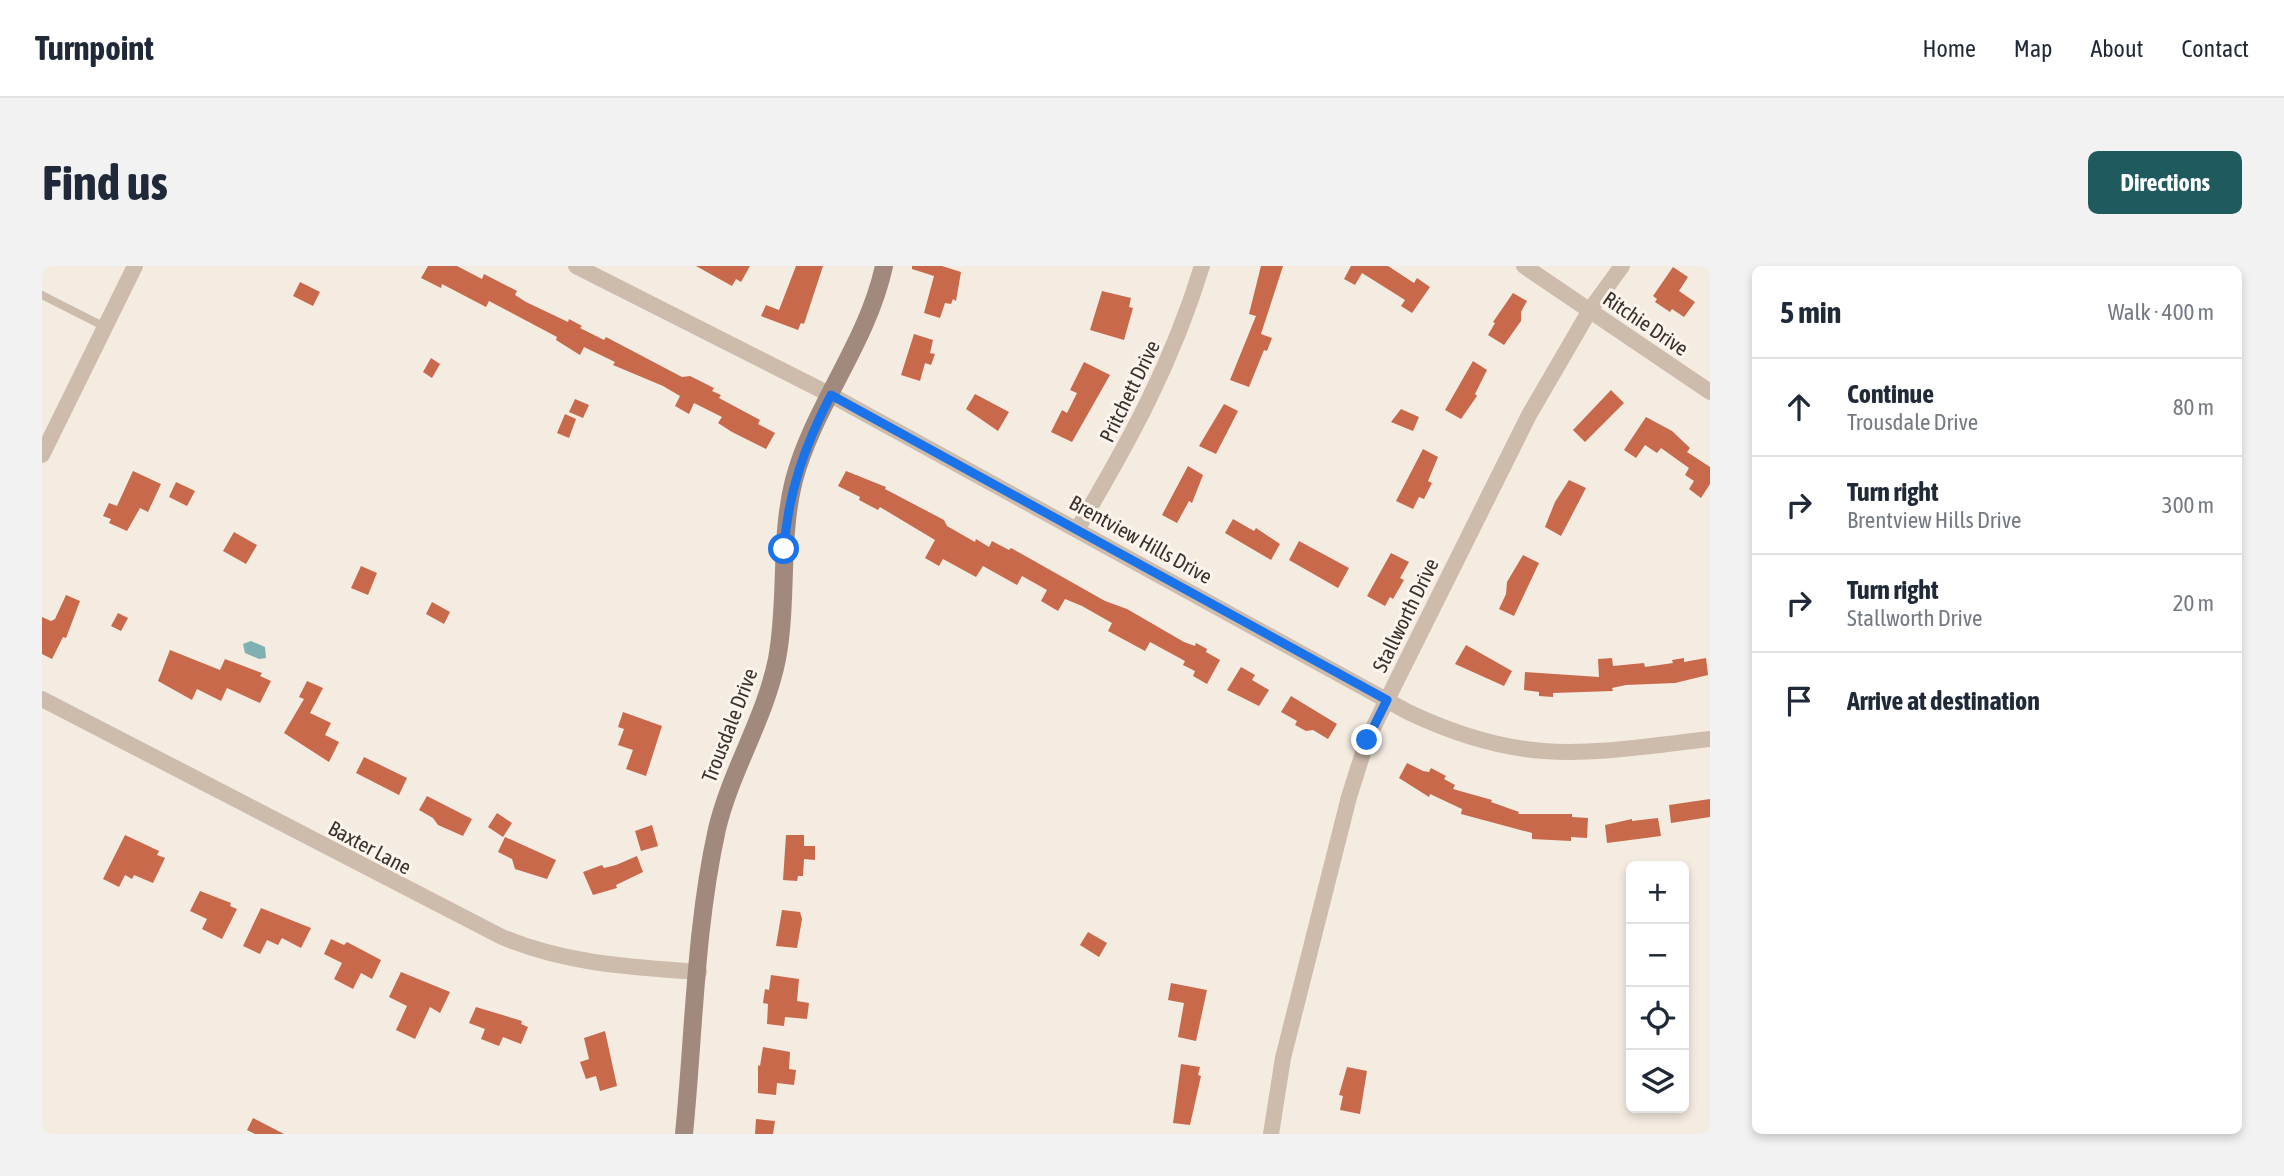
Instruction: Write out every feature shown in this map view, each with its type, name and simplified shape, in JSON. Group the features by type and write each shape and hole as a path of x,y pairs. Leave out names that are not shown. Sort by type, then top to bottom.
{"street":[{"path":"42,455 135,266"},
{"name":"Brentview Hills Drive","path":"576,266 831,395 1078,528 1387,700 1449,730 1519,750 1588,754 1710,739"},
{"name":"Trousdale Drive","path":"684,1134 699,972 718,828 729,787 765,703 777,656 786,522 793,484 811,435 865,327 884,266"},
{"name":"Pritchett Drive","path":"1078,528 1156,391 1179,336 1202,266"},
{"name":"Ritchie Drive","path":"1524,266 1710,392"},
{"name":"Stallworth Drive","path":"1271,1134 1283,1058 1349,797 1367,740 1513,446 1590,310 1622,266"},
{"name":"Baxter Lane","path":"42,699 449,912 519,944 585,962 699,972"}],"lane":[{"path":"42,295 105,327"}],"water":[{"path":"251,641 265,647 266,658 259,659 245,653 243,644"}],"building":[{"path":"428,266 457,266 482,279 484,274 517,291 515,295 526,302 568,322 569,319 582,326 580,328 604,340 606,337 682,377 690,376 714,388 712,391 721,395 719,398 760,420 758,424 775,433 766,449 732,432 718,423 722,417 694,403 689,414 675,406 680,396 663,386 613,365 615,362 584,347 580,355 556,340 557,337 489,301 486,307 442,284 441,288 421,278"},
{"path":"696,266 750,266 741,282 736,279 732,286"},
{"path":"796,266 823,266 804,324 801,323 798,330 761,316 766,305 779,310"},
{"path":"912,266 942,266 961,272 956,301 953,299 951,304 945,303 940,318 924,313 934,276 912,269"},
{"path":"1261,266 1283,266 1261,334 1272,338 1267,351 1264,350 1249,387 1230,380 1256,316 1249,314"},
{"path":"1351,266 1388,266 1414,283 1417,278 1430,287 1412,313 1401,306 1405,300 1362,273 1355,285 1344,279"},
{"path":"1673,267 1688,277 1679,291 1695,302 1684,317 1655,302 1657,299 1653,296"},
{"path":"300,282 320,292 313,306 293,296"},
{"path":"1102,291 1131,298 1129,307 1133,308 1124,340 1090,330"},
{"path":"1513,293 1527,301 1521,312 1521,321 1504,345 1488,335 1495,323 1493,322"},
{"path":"914,334 933,340 930,353 935,354 931,365 925,363 920,381 901,375"},
{"path":"431,358 440,364 432,378 423,372"},
{"path":"1473,361 1487,370 1475,394 1477,396 1461,419 1445,410"},
{"path":"1084,362 1110,375 1072,442 1051,432 1062,410 1067,413 1077,393 1070,390"},
{"path":"1611,390 1624,403 1585,442 1573,430"},
{"path":"975,394 1009,412 998,431 966,409"},
{"path":"575,399 589,405 583,418 569,412"},
{"path":"1224,404 1238,411 1216,454 1199,446"},
{"path":"1401,409 1419,417 1413,431 1391,422"},
{"path":"565,414 576,419 569,438 557,433"},
{"path":"1646,417 1672,431 1690,448 1687,452 1710,467 1710,484 1701,498 1689,489 1694,481 1685,475 1689,468 1661,448 1657,453 1645,445 1636,458 1624,450"},
{"path":"1423,449 1438,457 1428,481 1432,483 1424,499 1419,497 1413,509 1396,501"},
{"path":"1188,466 1203,475 1192,503 1189,501 1177,523 1162,515"},
{"path":"133,471 161,484 148,512 140,508 127,531 109,523 111,519 103,516 109,503 117,506"},
{"path":"846,471 886,487 885,489 944,520 947,526 975,542 976,539 989,547 992,541 1009,550 1011,548 1184,642 1195,646 1196,643 1207,649 1206,652 1220,660 1207,684 1193,676 1195,671 1183,665 1185,661 1150,642 1145,651 1108,631 1112,623 1082,606 1065,599 1058,611 1041,601 1047,590 1022,576 1017,585 983,566 976,577 943,559 939,566 925,558 935,540 838,486"},
{"path":"1569,480 1586,488 1561,536 1545,527 1555,502"},
{"path":"176,482 195,491 187,506 169,497"},
{"path":"1233,519 1254,531 1256,528 1280,544 1271,560 1225,533"},
{"path":"234,532 257,545 246,564 223,551"},
{"path":"1299,541 1349,568 1338,588 1289,560"},
{"path":"1391,553 1409,562 1400,578 1404,580 1393,599 1390,597 1385,606 1367,596"},
{"path":"1523,555 1539,563 1514,616 1499,609 1506,594 1507,582"},
{"path":"361,566 377,573 368,595 351,588"},
{"path":"66,595 80,601 66,638 63,637 52,659 42,654 42,617 51,621 55,619"},
{"path":"432,602 450,612 444,624 426,614"},
{"path":"118,613 128,618 121,631 111,626"},
{"path":"1466,645 1512,671 1504,686 1455,664"},
{"path":"170,650 220,670 225,659 262,673 260,676 271,681 260,703 227,688 221,701 197,689 192,700 158,681"},
{"path":"1612,658 1613,666 1644,663 1645,667 1673,663 1672,660 1684,658 1684,662 1706,658 1708,675 1675,683 1626,685 1612,688 1613,691 1553,693 1553,697 1539,696 1539,692 1524,690 1525,672 1599,677 1598,659"},
{"path":"1241,667 1255,675 1252,680 1269,690 1259,706 1227,690"},
{"path":"307,681 323,688 310,713 331,723 325,735 339,742 329,762 284,733 304,699 299,697"},
{"path":"1291,696 1337,724 1328,739 1313,730 1306,731 1295,725 1297,721 1281,712"},
{"path":"623,712 662,726 646,776 626,769 633,750 618,745 624,729 618,727"},
{"path":"364,757 407,778 399,795 356,773"},
{"path":"1407,763 1423,771 1429,772 1431,768 1446,776 1444,779 1455,785 1453,789 1492,800 1491,802 1519,812 1518,814 1572,814 1572,817 1588,818 1587,838 1571,837 1571,841 1532,839 1532,833 1461,814 1462,809 1430,794 1429,797 1399,778"},
{"path":"427,796 472,819 463,836 438,825 433,818 419,810"},
{"path":"1710,799 1710,817 1671,823 1669,805"},
{"path":"497,813 512,823 503,837 488,827"},
{"path":"1658,818 1661,836 1607,843 1605,825 1632,819"},
{"path":"652,825 658,846 641,851 635,831"},
{"path":"125,835 159,851 157,855 165,858 153,883 134,875 132,879 125,875 119,887 103,879"},
{"path":"786,835 804,835 804,846 815,846 815,860 804,859 803,876 798,876 797,881 783,880"},
{"path":"505,837 556,860 547,879 515,869 512,859 498,852"},
{"path":"637,856 643,872 616,885 617,888 593,895 583,872 602,865 604,868 616,865"},
{"path":"200,891 231,903 230,906 237,909 222,939 202,929 207,919 190,911"},
{"path":"261,908 311,928 301,948 282,938 278,945 267,940 260,954 243,946"},
{"path":"782,910 800,912 802,919 797,948 776,946"},
{"path":"1088,932 1107,943 1099,957 1080,945"},
{"path":"331,939 344,945 347,942 381,960 372,979 361,973 353,989 334,979 342,963 324,954"},
{"path":"401,972 450,992 440,1013 430,1007 415,1039 396,1030 407,1006 389,997"},
{"path":"771,975 799,979 797,1001 809,1003 807,1019 785,1017 784,1026 767,1024 768,1004 763,1003 765,989 769,990"},
{"path":"1171,983 1207,990 1196,1041 1178,1037 1184,1003 1168,1000"},
{"path":"476,1007 522,1021 521,1024 528,1027 521,1044 503,1037 499,1046 481,1039 485,1029 469,1023"},
{"path":"605,1031 617,1086 600,1091 596,1076 586,1079 580,1062 589,1059 584,1038"},
{"path":"763,1047 790,1052 789,1069 796,1070 794,1085 777,1083 776,1095 758,1093 758,1065 760,1066"},
{"path":"1181,1064 1200,1067 1198,1075 1201,1076 1190,1125 1173,1123"},
{"path":"1347,1067 1367,1071 1360,1114 1340,1110 1343,1096 1339,1095"},
{"path":"253,1118 284,1134 255,1134 247,1130"},
{"path":"756,1119 775,1121 773,1134 755,1134"}],"route":[{"path":"784,549 788,507 796,472 831,395 1078,528 1387,700 1367,740"}]}
